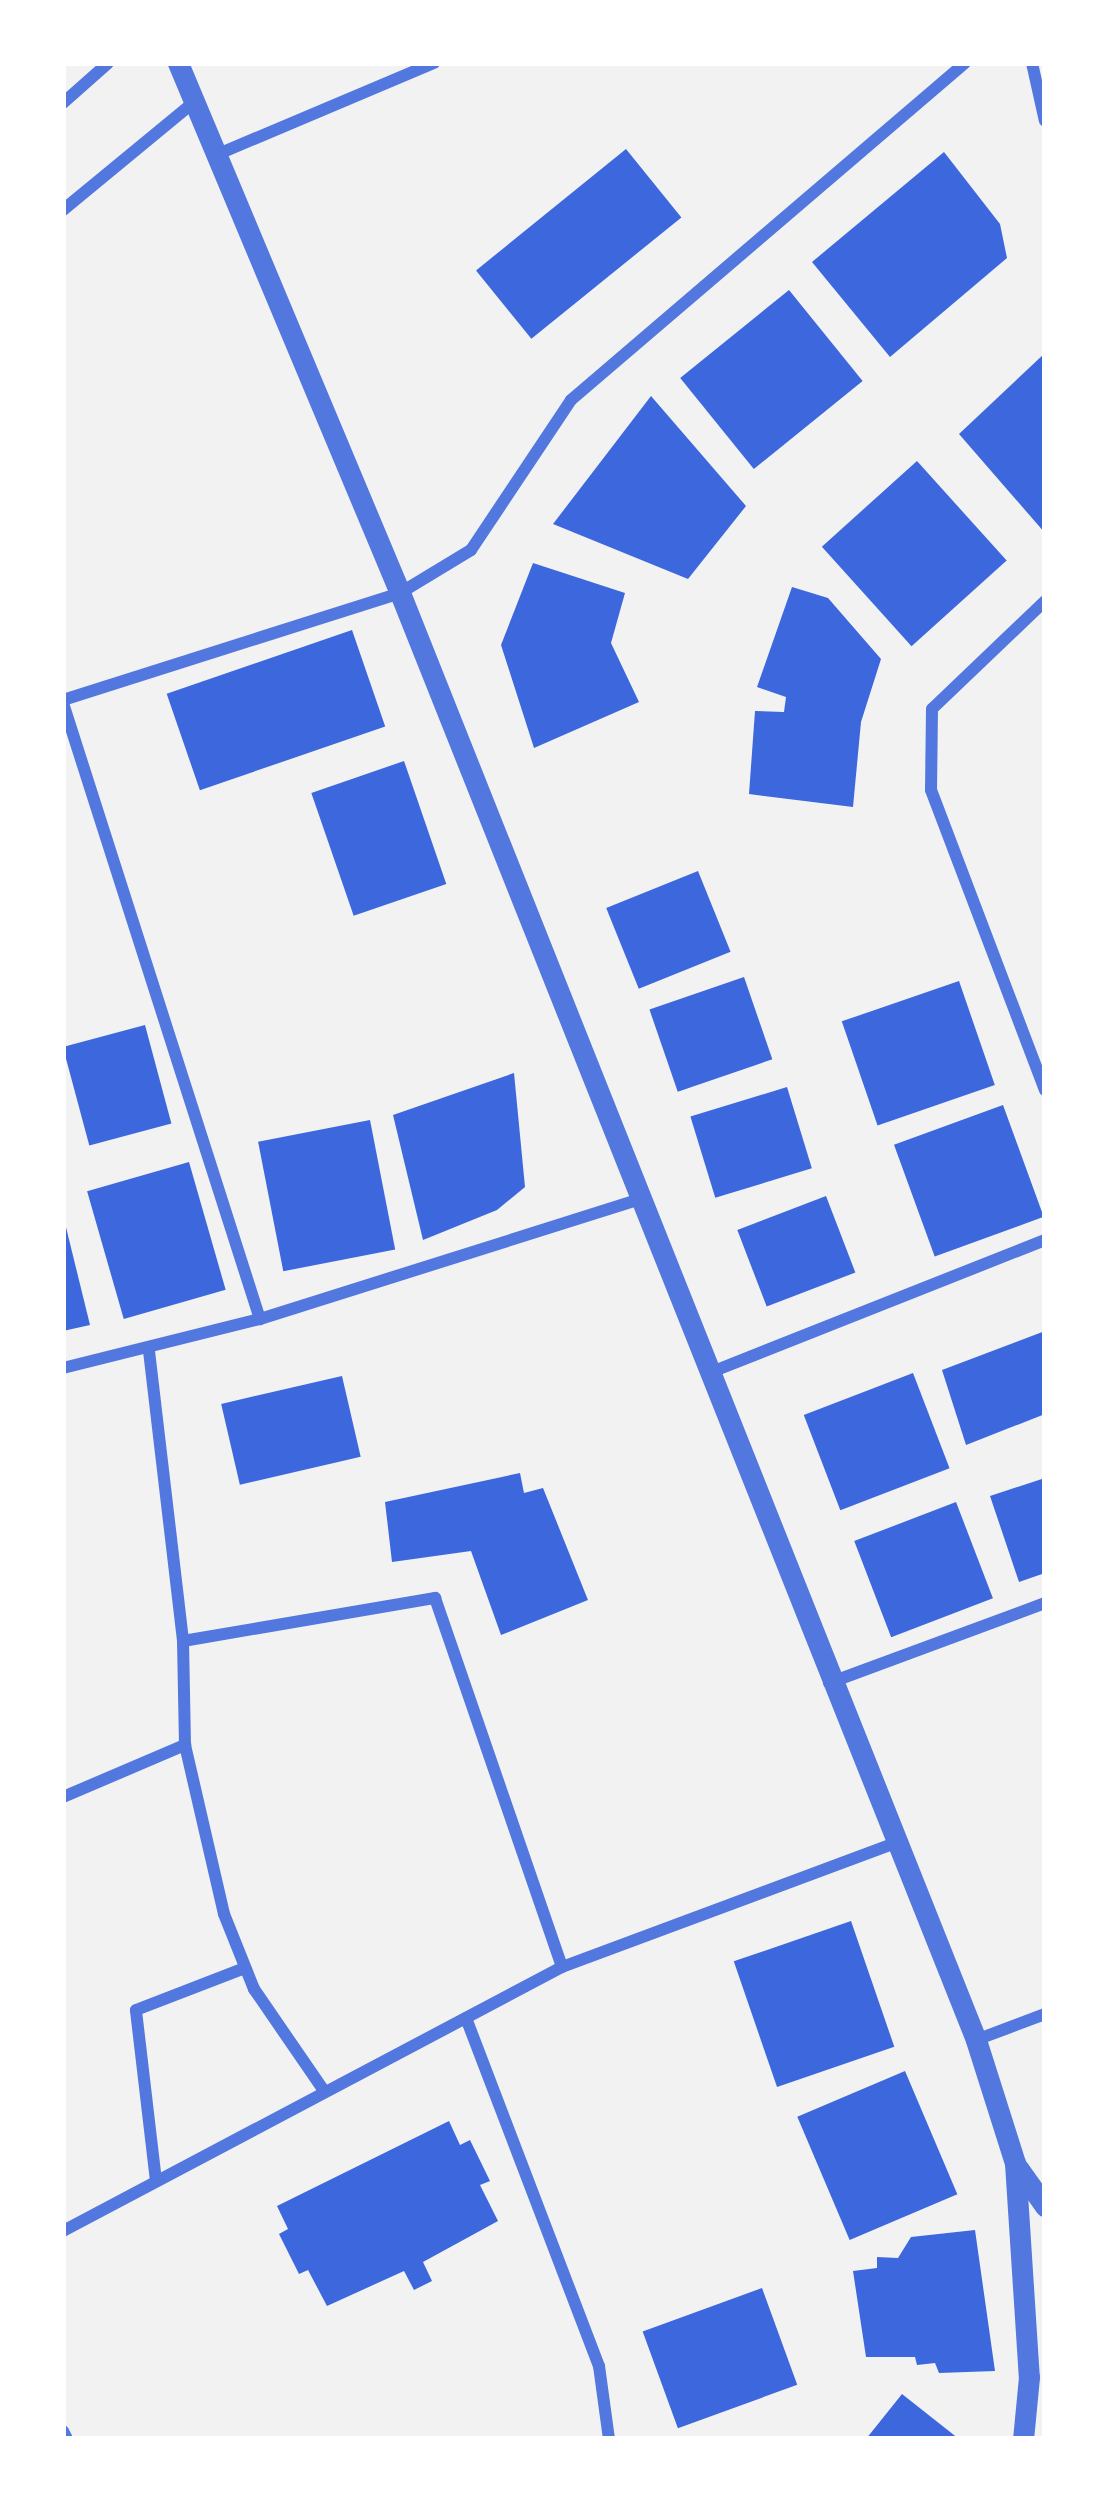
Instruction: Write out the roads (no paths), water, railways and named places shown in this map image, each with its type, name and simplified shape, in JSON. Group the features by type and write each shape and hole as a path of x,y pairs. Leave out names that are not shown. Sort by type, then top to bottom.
{"street":[{"path":"63,103 108,63"},
{"path":"178,63 400,593 828,1683 899,1841 976,2040 1015,2163 1024,2432"},
{"path":"216,155 434,63"},
{"path":"260,1319 63,702 400,593 471,550 571,400 965,63"},
{"path":"1032,63 1045,121"},
{"path":"63,210 194,102"},
{"path":"1045,601 932,709 931,790 1045,1090"},
{"path":"63,1368 149,1351 260,1319 640,1199"},
{"path":"709,1372 1045,1240"},
{"path":"149,1351 183,1641 185,1745 224,1914 245,1968 324,2091"},
{"path":"183,1641 435,1598 562,1967"},
{"path":"828,1683 1045,1603"},
{"path":"63,1797 185,1745"},
{"path":"63,2231 562,1967 899,1841"},
{"path":"156,2181 136,2010 245,1968"},
{"path":"976,2040 1045,2014"},
{"path":"466,2018 599,2366 609,2439"},
{"path":"1015,2163 1045,2206"},
{"path":"1024,2432 1045,2398"},
{"path":"63,2431 68,2439"}]}
